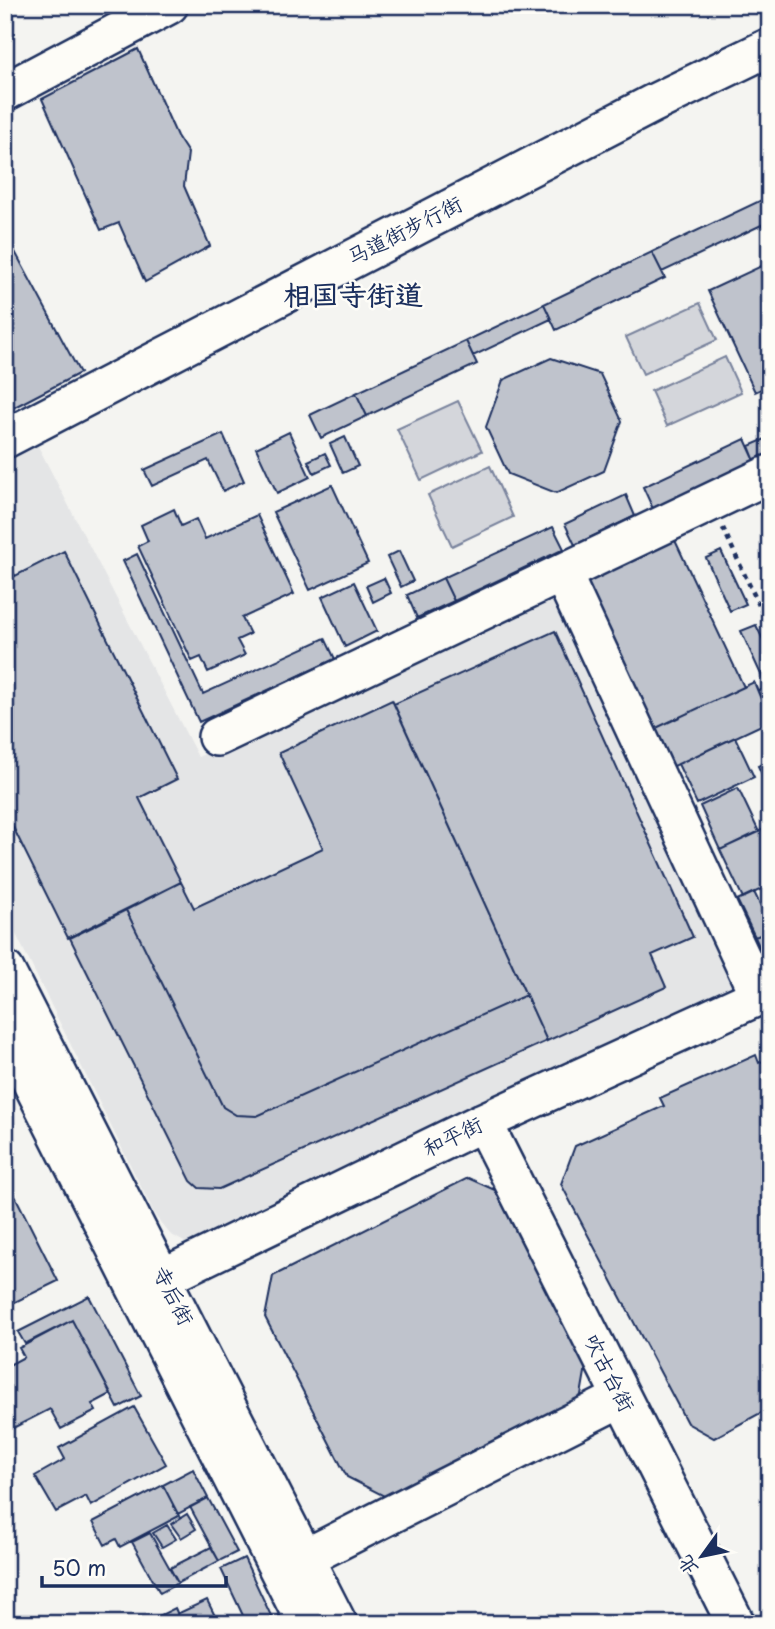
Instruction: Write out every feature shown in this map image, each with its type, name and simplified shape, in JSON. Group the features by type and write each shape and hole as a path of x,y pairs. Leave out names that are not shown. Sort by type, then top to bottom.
{"street":[{"path":"5,92 169,5"},
{"name":"马道街步行街","path":"5,439 652,104 770,47"},
{"path":"217,737 770,474"},
{"path":"562,573 764,994"},
{"name":"寺后街","path":"5,970 306,1624"},
{"name":"和平街","path":"151,1284 484,1122 764,994"},
{"name":"寺后街","path":"10,1049 151,1284 305,1558 338,1624"},
{"name":"吹古台街","path":"484,1122 736,1624"},
{"path":"305,1558 621,1398"}],"path":[{"path":"711,502 770,629"}],"shaded area":[{"path":"700,303 717,340 643,374 626,337"},
{"path":"725,357 741,392 667,426 651,391"},
{"path":"458,401 482,451 421,480 397,429"},
{"path":"38,446 198,757 554,591 738,987 186,1243 170,1234 156,1217 5,912 5,463"},
{"path":"490,466 513,517 452,546 428,495"}],"building":[{"path":"138,49 177,136 188,153 184,186 210,246 145,282 119,223 101,230 42,99"},
{"path":"770,196 770,221 662,272 652,252"},
{"path":"5,233 80,373 5,412"},
{"path":"652,252 665,278 556,330 544,304"},
{"path":"770,262 770,385 755,392 708,291"},
{"path":"544,304 551,319 473,356 466,341"},
{"path":"466,341 477,364 367,416 356,393"},
{"path":"551,358 600,374 622,421 604,471 556,493 508,474 486,427 503,380"},
{"path":"356,393 367,416 321,438 310,415"},
{"path":"289,432 310,477 277,493 256,448"},
{"path":"223,434 244,481 223,491 208,460 152,486 144,470"},
{"path":"345,437 358,466 343,473 330,444"},
{"path":"770,437 770,454 755,461 749,446"},
{"path":"745,439 755,461 653,509 643,487"},
{"path":"325,453 331,465 314,473 308,461"},
{"path":"332,485 368,563 310,590 273,512"},
{"path":"626,495 635,516 575,545 565,524"},
{"path":"174,509 181,526 196,519 205,539 257,515 294,594 242,618 250,634 237,640 245,655 208,672 201,657 192,661 138,546 148,541 141,525"},
{"path":"553,527 564,549 454,601 443,578"},
{"path":"672,534 744,687 654,729 582,576"},
{"path":"64,551 177,779 139,798 181,882 68,938 5,811 5,581"},
{"path":"399,551 413,581 401,587 387,557"},
{"path":"721,551 746,604 730,611 706,558"},
{"path":"137,554 203,694 325,638 335,659 199,722 123,561"},
{"path":"5,555 15,576 5,581"},
{"path":"384,578 391,593 373,602 366,586"},
{"path":"443,578 454,601 417,618 407,595"},
{"path":"354,582 377,631 345,647 322,597"},
{"path":"756,625 770,654 770,676 763,679 741,631"},
{"path":"555,631 693,937 652,955 666,987 547,1041 394,704"},
{"path":"754,682 770,721 672,767 654,729"},
{"path":"770,686 770,715 758,691"},
{"path":"392,700 526,995 257,1116 236,1115 223,1107 126,910 181,882 194,908 323,848 279,753"},
{"path":"735,737 754,777 697,804 678,764"},
{"path":"770,760 770,791 758,766"},
{"path":"738,788 759,832 720,850 700,806"},
{"path":"770,826 770,885 743,898 720,850"},
{"path":"754,892 770,925 770,931 755,937 737,900"},
{"path":"126,910 223,1107 236,1115 257,1116 526,995 547,1041 219,1189 199,1188 191,1181 70,938"},
{"path":"770,931 770,965 768,966 755,937"},
{"path":"756,1055 759,1063 770,1058 770,1408 714,1438 687,1423 561,1184 575,1146 664,1106 660,1098"},
{"path":"5,1176 58,1281 11,1304 5,1292"},
{"path":"468,1178 506,1195 588,1355 580,1401 386,1497 347,1477 265,1317 273,1276"},
{"path":"89,1296 141,1396 118,1408 72,1320 25,1344 18,1332"},
{"path":"72,1320 111,1394 92,1404 96,1411 61,1429 50,1409 5,1432 5,1367 24,1357 19,1348"},
{"path":"134,1407 166,1464 91,1506 86,1496 56,1512 35,1476 65,1459 59,1448"},
{"path":"193,1469 208,1498 178,1514 163,1485"},
{"path":"163,1485 179,1516 120,1547 116,1539 105,1545 93,1522"},
{"path":"208,1498 237,1552 219,1561 190,1507"},
{"path":"187,1514 196,1529 181,1538 171,1524"},
{"path":"167,1525 176,1539 162,1547 153,1533"},
{"path":"150,1533 178,1583 160,1593 132,1542"},
{"path":"211,1547 219,1561 178,1583 170,1568"},
{"path":"244,1558 273,1620 266,1624 247,1624 221,1569"},
{"path":"207,1600 219,1624 182,1624 177,1614"},
{"path":"175,1608 182,1624 148,1624 147,1622"}],"district":[{"name":"相国寺街道","path":"353,295"}]}
